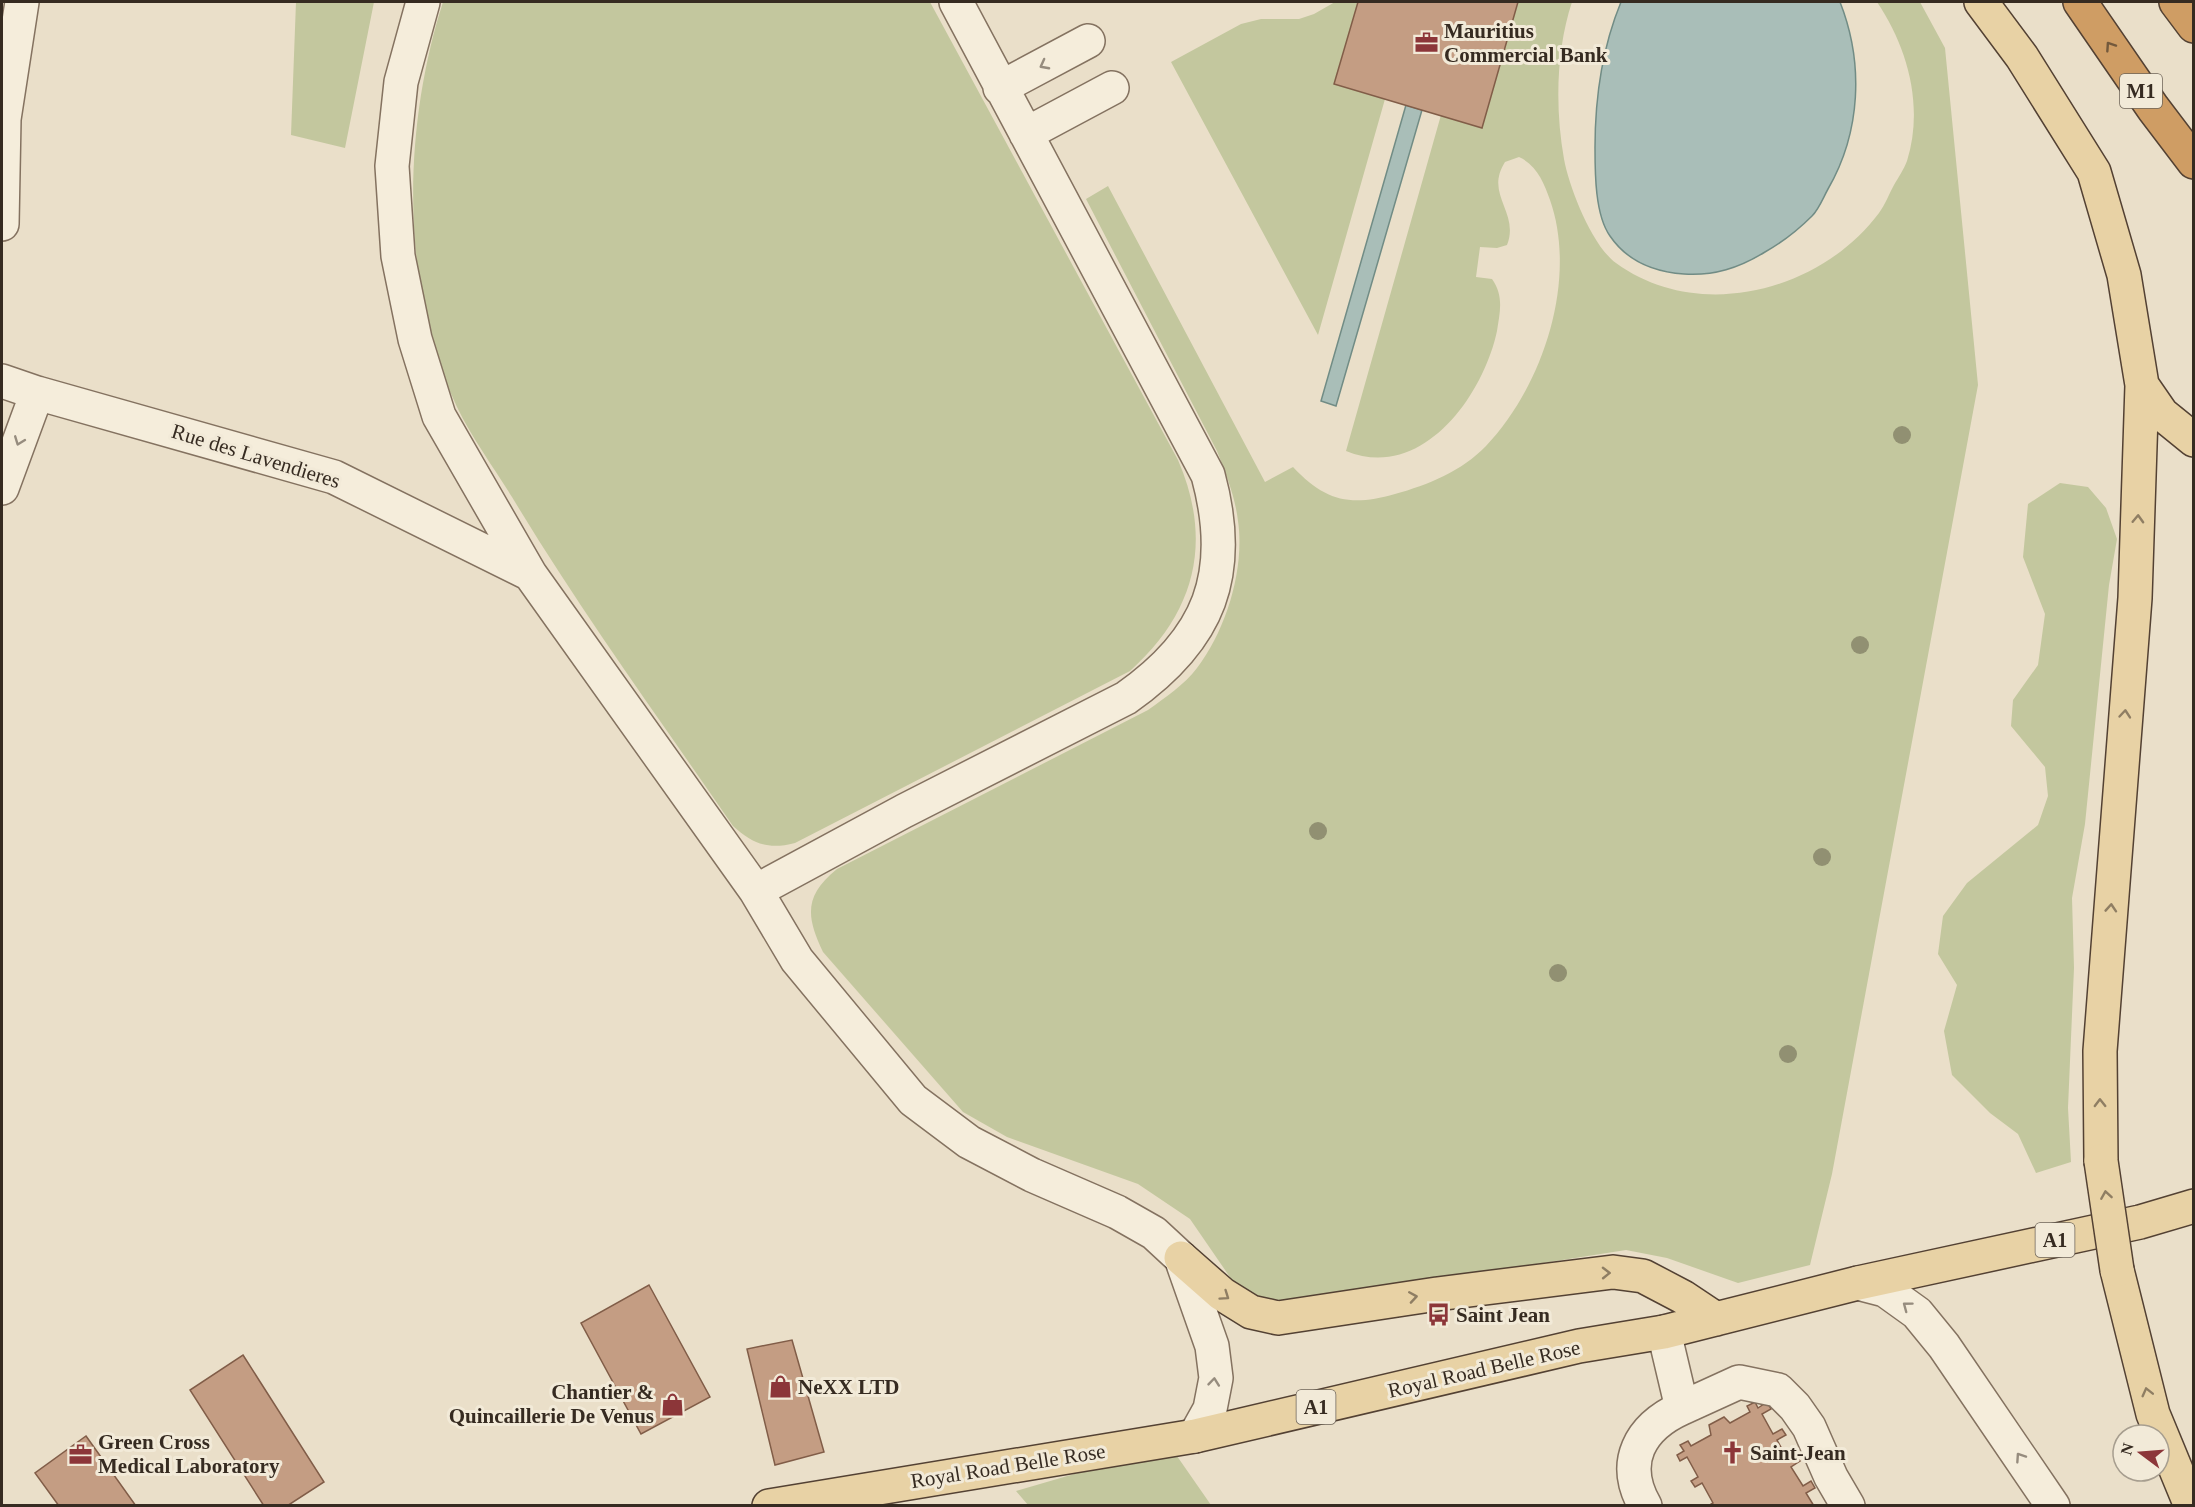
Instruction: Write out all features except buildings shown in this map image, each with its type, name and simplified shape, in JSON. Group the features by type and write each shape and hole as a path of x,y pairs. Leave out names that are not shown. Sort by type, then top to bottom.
{"highway":[{"name":"M1","path":"2080,2 2193,162"},
{"path":"2176,2 2193,26"}],"main road":[{"path":"1981,2 2022,57 2094,172 2124,275 2142,385 2135,598 2100,1051 2101,1161 2117,1270 2153,1414 2191,1506"},
{"path":"2142,385 2162,414 2193,440"},
{"name":"Royal Road Belle Rose","path":"769,1506 1195,1436 1579,1346 1664,1332 1858,1283 2140,1222 2193,1206"},
{"path":"1181,1258 1222,1294 1251,1312 1278,1318 1460,1291 1613,1272 1643,1276 1683,1296 1716,1319"}],"street":[{"path":"2,224 4,119 22,2"},
{"path":"423,2 400,82 392,166 398,255 415,339 439,416 531,574 756,891 797,960 913,1100 969,1142 1032,1174 1117,1212 1154,1233 1181,1258 1212,1346 1216,1378 1210,1409 1195,1436"},
{"path":"756,891 904,811 1126,698 1158,675 1186,645 1207,608 1219,562 1218,512 1209,475 956,2"},
{"path":"1000,88 1088,41"},
{"path":"1026,134 1112,88"},
{"name":"Rue des Lavendieres","path":"2,381 37,393 334,477 531,574"},
{"path":"2,488 37,393"},
{"path":"1858,1283 1885,1290 1917,1313 1944,1346 2053,1506"},
{"path":"1664,1332 1682,1408"},
{"path":"1645,1506 1636,1490 1634,1458 1647,1431 1682,1408 1739,1382 1778,1390 1795,1407 1809,1427 1848,1506"}],"green space":[{"path":"296,2 374,2 345,148 291,135"},
{"path":"443,2 930,2 1178,460 1189,490 1195,519 1196,547 1192,574 1183,600 1170,625 1152,648 1130,671 795,843 777,846 761,844 733,826 620,663 538,539 463,419 438,360 425,310 417,258 413,206 420,101 430,50"},
{"path":"1335,2 1358,2 1334,84 1385,99 1318,335 1171,62 1241,24 1261,19 1299,19 1314,14"},
{"path":"1518,2 1572,2 1560,60 1559,120 1567,171 1576,200 1590,230 1598,244 1616,263 1648,281 1683,292 1720,294 1756,290 1791,279 1825,263 1854,240 1879,213 1907,161 1914,119 1910,78 1905,58 1877,2 1920,2 1945,48 1978,385 1832,1174 1810,1265 1738,1283 1667,1258 1626,1250 1289,1303 1248,1296 1234,1283 1190,1219 1138,1184 1007,1137 963,1112 823,952 813,928 811,907 819,888 837,869 1148,710 1181,685 1197,668 1217,636 1225,617 1239,559 1237,512 1230,485 1217,451 1086,199 1108,186 1265,482 1293,467 1316,487 1339,498 1365,500 1395,494 1432,481 1466,463 1486,446 1506,421 1524,394 1539,363 1550,330 1557,297 1560,264 1558,231 1548,194 1535,170 1519,157 1505,162 1498,184 1509,223 1510,233 1507,245 1497,248 1480,247 1476,277 1492,279 1496,285 1500,304 1497,331 1490,356 1478,382 1463,406 1444,427 1423,444 1399,455 1373,457 1346,451 1441,115 1482,127"},
{"path":"2060,483 2088,487 2106,508 2117,539 2109,585 2085,824 2072,898 2074,968 2068,1108 2071,1162 2036,1173 2018,1134 1990,1113 1952,1075 1944,1031 1957,985 1938,954 1943,916 1967,883 2038,825 2048,796 2045,767 2011,726 2013,700 2038,665 2045,614 2023,557 2028,504"},
{"path":"1170,1446 1211,1505 1028,1505 1016,1491"}],"water":[{"path":"1621,2 1840,2 1848,25 1855,73 1853,121 1847,144 1839,167 1814,213 1789,236 1755,258 1736,267 1706,274 1663,271 1642,264 1625,252 1617,245 1605,227 1601,217 1596,181 1596,111 1604,55"},
{"path":"1406,105 1422,110 1336,406 1321,401"}],"place":[{"name":"Mauritius Commercial Bank","path":"1426,43"},
{"name":"Saint Jean","path":"1438,1315"},
{"name":"NeXX LTD","path":"780,1387"},
{"name":"Chantier & Quincaillerie De Venus","path":"672,1404"},
{"name":"Saint-Jean","path":"1732,1453"},
{"name":"Green Cross Medical Laboratory","path":"80,1454"}]}
